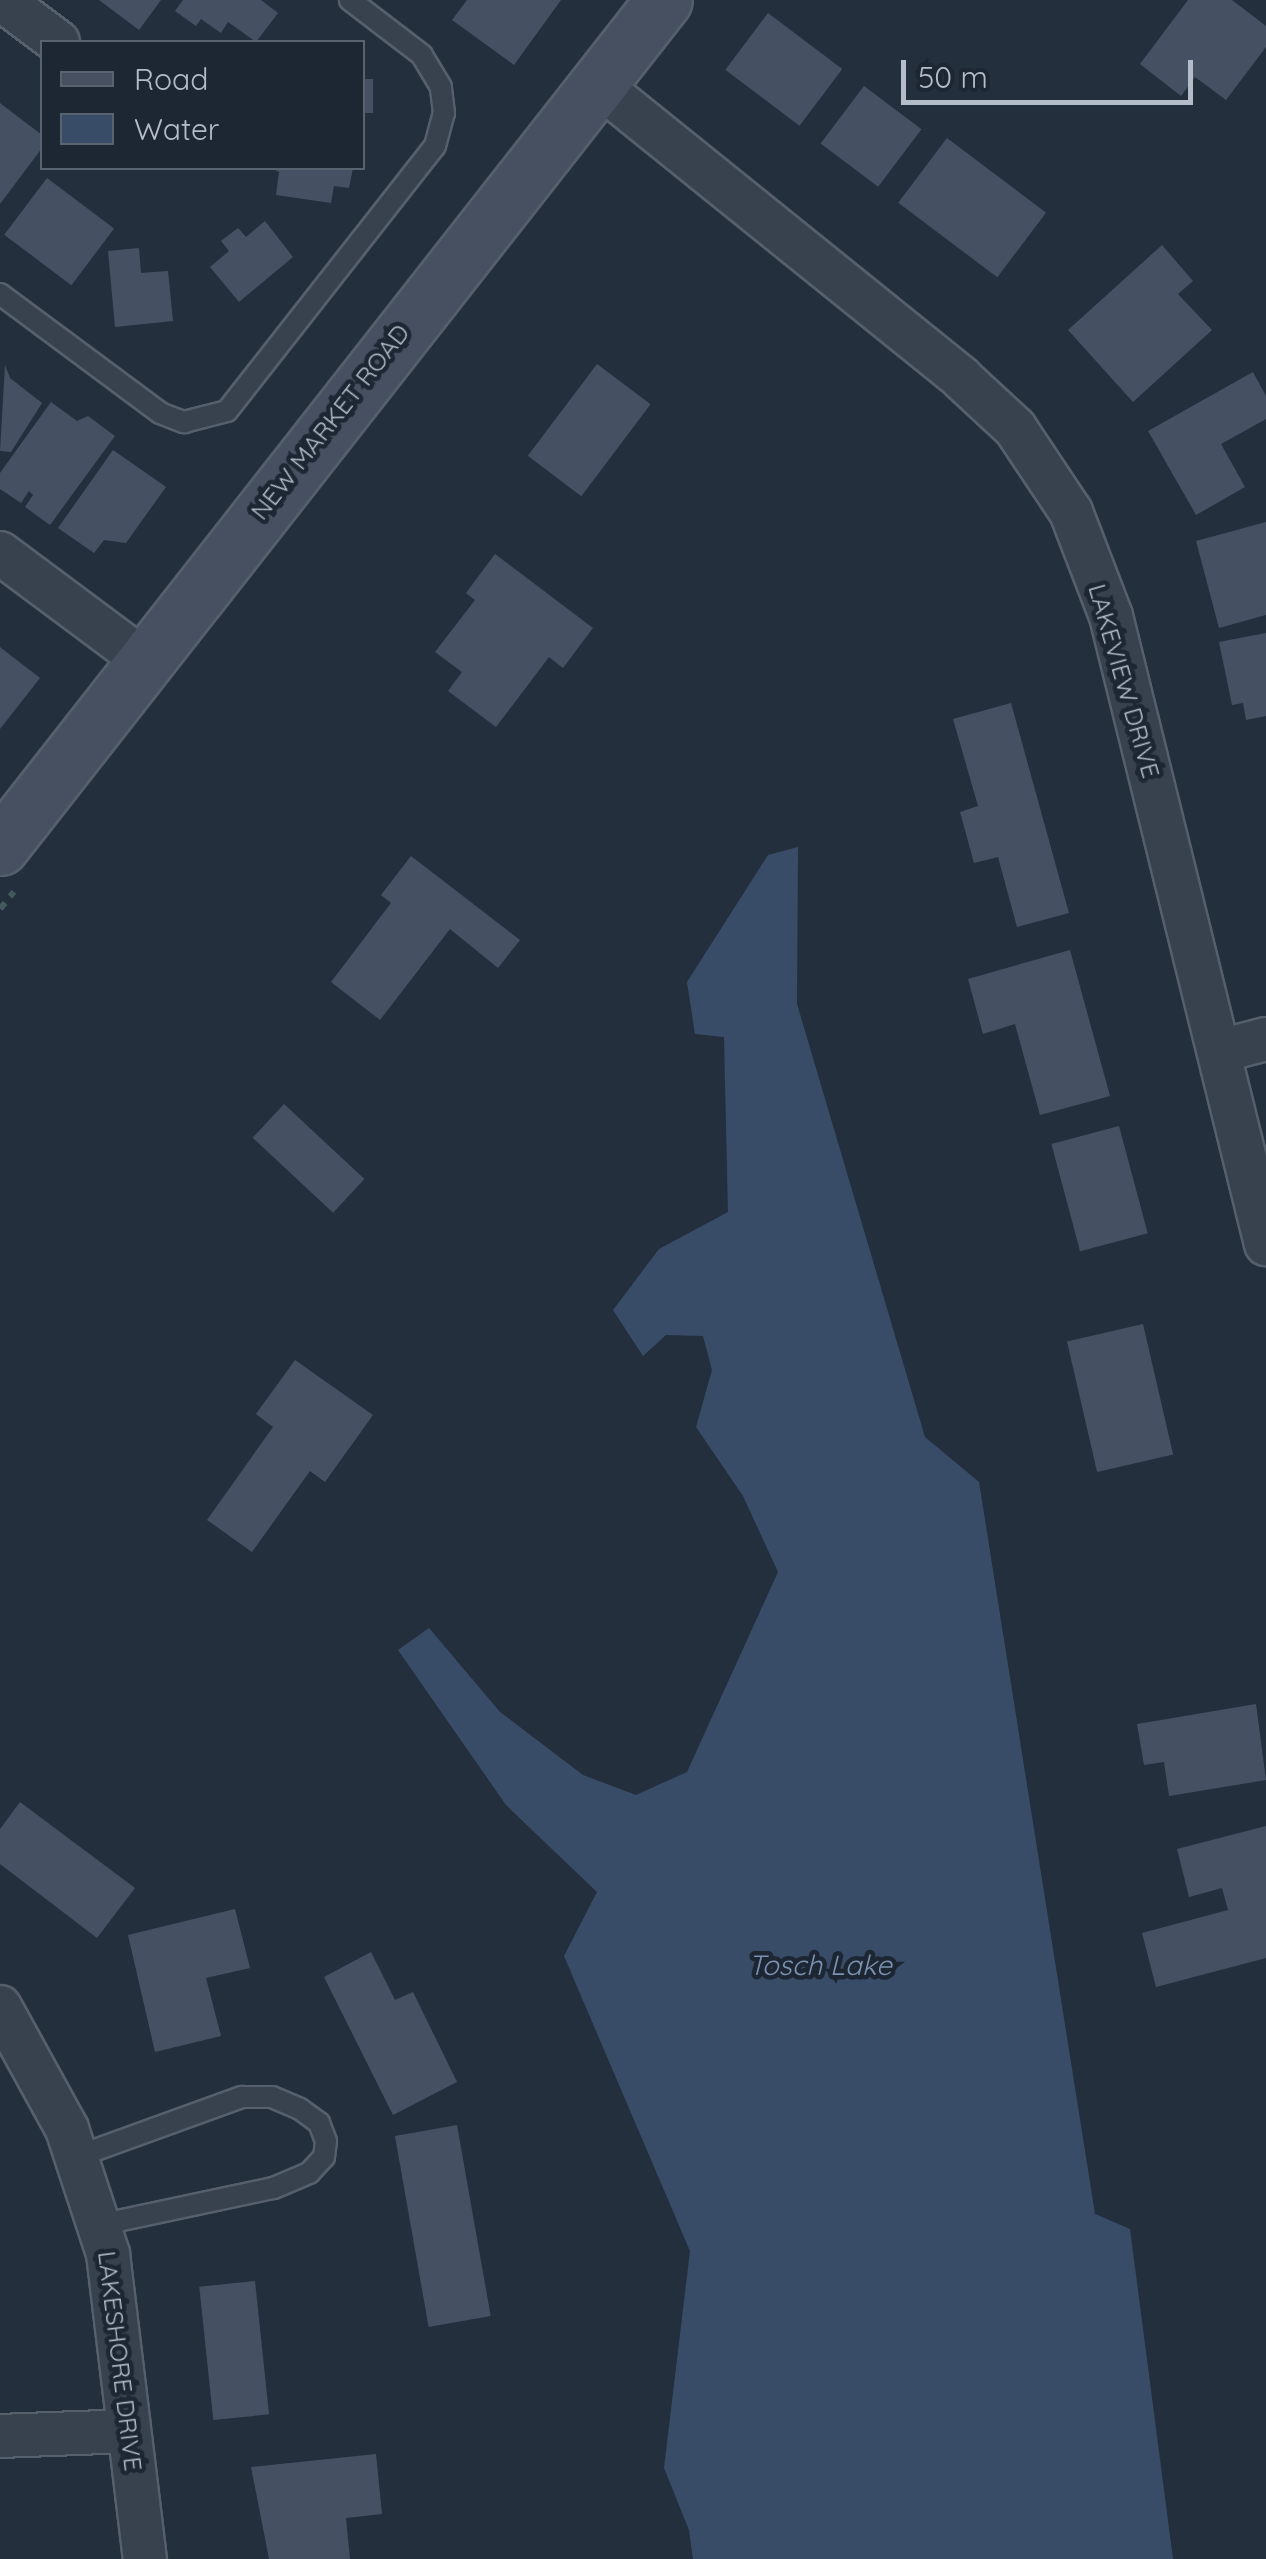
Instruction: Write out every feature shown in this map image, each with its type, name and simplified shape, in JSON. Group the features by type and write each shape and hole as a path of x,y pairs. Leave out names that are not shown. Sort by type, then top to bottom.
{"street":[{"path":"2,0 55,40"},
{"name":"NEW MARKET ROAD","path":"2,840 664,0"},
{"name":"LAKEVIEW DRIVE","path":"596,83 962,378 1015,428 1071,512 1111,616 1266,1244"},
{"path":"0,553 146,662"},
{"path":"1220,1050 1266,1039"},
{"name":"LAKESHORE DRIVE","path":"0,2007 32,2055 76,2157 108,2254 146,2559"},
{"path":"0,2436 129,2431"}],"lane":[{"path":"0,294 160,414 184,422 227,411 435,146 444,113 432,71 422,55 350,0"},
{"path":"76,2157 242,2097 272,2097 300,2109 319,2123 326,2141 324,2158 310,2173 273,2188 99,2225"}],"water":[{"name":"Tosch Lake","path":"798,847 797,1004 925,1437 979,1482 1095,2214 1130,2229 1173,2559 693,2559 689,2530 664,2468 690,2251 564,1956 597,1892 506,1805 398,1650 429,1628 500,1712 583,1775 636,1795 687,1772 778,1572 743,1496 696,1427 712,1370 703,1336 666,1335 643,1356 613,1310 659,1249 728,1212 724,1037 695,1034 687,982 768,855"}],"building":[{"path":"99,0 161,0 139,30"},
{"path":"183,0 261,0 278,13 258,40 253,40 228,22 221,33 201,19 196,26 175,11"},
{"path":"467,0 561,0 514,65 452,20"},
{"path":"1188,0 1232,0 1266,26 1266,47 1226,100 1195,77 1181,96 1140,64"},
{"path":"768,13 842,69 800,126 725,70"},
{"path":"365,79 373,79 373,113 365,113"},
{"path":"864,86 922,129 878,187 821,144"},
{"path":"0,103 40,133 40,151 0,204"},
{"path":"947,138 1046,213 997,277 898,203"},
{"path":"275,170 353,170 349,188 334,186 331,203 276,195 279,172"},
{"path":"47,178 114,229 71,285 4,235"},
{"path":"265,221 293,257 239,302 210,267 229,251 221,241 238,228 246,237"},
{"path":"1162,245 1193,281 1178,294 1212,330 1133,402 1068,330"},
{"path":"139,248 141,273 168,271 173,321 115,327 108,251"},
{"path":"597,364 651,404 581,496 528,456"},
{"path":"5,365 10,378 42,403 11,452 0,451"},
{"path":"1253,372 1266,396 1266,419 1221,444 1245,487 1196,515 1148,431"},
{"path":"51,402 77,421 88,416 115,436 50,525 25,507 33,495 29,491 21,503 0,489 0,473"},
{"path":"113,450 166,487 126,543 104,540 94,553 58,528"},
{"path":"1266,522 1266,615 1219,628 1196,541"},
{"path":"495,554 593,628 563,668 549,657 496,727 448,691 462,672 435,652 475,600 466,593"},
{"path":"1266,633 1266,716 1246,720 1243,703 1232,705 1219,642"},
{"path":"0,647 40,678 0,729"},
{"path":"1011,703 1069,913 1017,927 998,857 974,863 960,812 978,806 953,719"},
{"path":"411,856 520,940 498,968 450,929 380,1020 331,982 391,903 381,895"},
{"path":"1070,950 1110,1096 1040,1115 1015,1024 983,1034 968,979"},
{"path":"284,1104 364,1179 333,1213 253,1138"},
{"path":"1119,1126 1148,1233 1080,1251 1051,1144"},
{"path":"1143,1324 1173,1455 1097,1472 1067,1342"},
{"path":"295,1360 373,1415 325,1482 310,1471 252,1552 207,1520 273,1427 256,1414"},
{"path":"1256,1704 1266,1780 1169,1796 1164,1762 1144,1765 1137,1724"},
{"path":"20,1802 135,1888 97,1938 0,1864 0,1829"},
{"path":"1266,1826 1266,1958 1156,1987 1142,1933 1228,1910 1222,1888 1189,1897 1177,1849"},
{"path":"235,1909 250,1968 206,1978 221,2036 155,2052 128,1935"},
{"path":"371,1952 395,2000 413,1992 457,2082 393,2115 324,1977"},
{"path":"457,2125 491,2316 429,2327 395,2136"},
{"path":"255,2281 269,2414 213,2420 199,2287"},
{"path":"376,2454 382,2514 346,2518 350,2559 269,2559 251,2467"}]}
